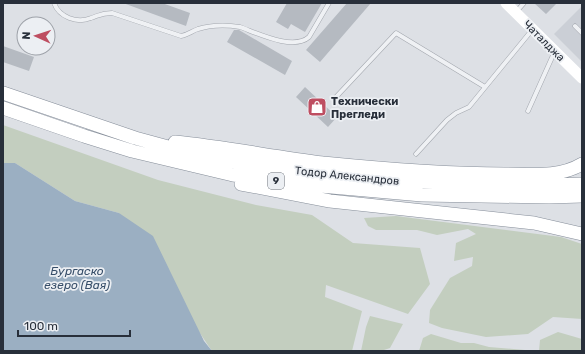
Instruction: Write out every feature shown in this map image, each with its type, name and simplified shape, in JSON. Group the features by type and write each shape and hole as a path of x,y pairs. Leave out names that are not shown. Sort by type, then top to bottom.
{"highway":[{"name":"Тодор Александров","path":"3,93 135,138 194,154 238,163 423,189 582,184"},
{"name":"Тодор Александров","path":"3,108 132,151 232,175 320,186 423,189 526,197 582,196"},
{"path":"135,138 186,143 323,163 407,170 487,174 541,174 568,171 582,164"},
{"path":"132,151 238,183 302,196 330,201 534,223 582,234"}],"main road":[{"name":"Чаталджа","path":"506,3 582,78"}],"lane":[{"path":"54,3 60,13 69,19 90,19 104,13 112,13 181,36 188,35 199,29 233,26 284,42 305,40 328,3"},
{"path":"515,12 524,3"},
{"path":"575,26 582,33"},
{"path":"416,154 447,120 456,113 469,107 532,29"},
{"path":"336,97 396,34 485,87"},
{"path":"528,111 555,51"}],"shaded area":[{"path":"582,6 582,62 554,34"}],"green space":[{"path":"3,125 158,180 256,205 312,215 353,243 420,248 430,284 408,314 326,285 325,297 362,311 352,351 212,351 119,213 75,201 15,163 3,163"},
{"path":"396,216 561,237 582,244 582,319 553,317 528,334 486,337 442,328 429,323 430,310 450,278 472,266 473,257 454,261 456,243 476,234 468,229 437,235 417,230 376,230 368,226 364,218"},
{"path":"370,316 403,324 390,348 381,351 361,351"},
{"path":"558,332 582,339 582,351 539,351 540,340"},
{"path":"431,334 461,343 474,343 489,347 526,351 419,351 423,338"}],"water":[{"name":"Бургаско езеро (Вая)","path":"3,163 15,163 75,201 119,213 153,236 204,341 212,351 3,351"}],"building":[{"path":"123,3 162,3 190,13 186,26"},
{"path":"287,3 322,3 305,32 291,24 288,29 276,22"},
{"path":"347,3 371,3 320,62 306,50"},
{"path":"534,3 557,3 546,14"},
{"path":"234,30 239,30 292,61 285,75 227,42"},
{"path":"3,46 16,51 16,56 34,57 29,71 3,62"},
{"name":"Технически Прегледи","path":"305,87 337,117 328,127 296,97"}],"place":[{"name":"Технически Прегледи","path":"317,107"}]}
